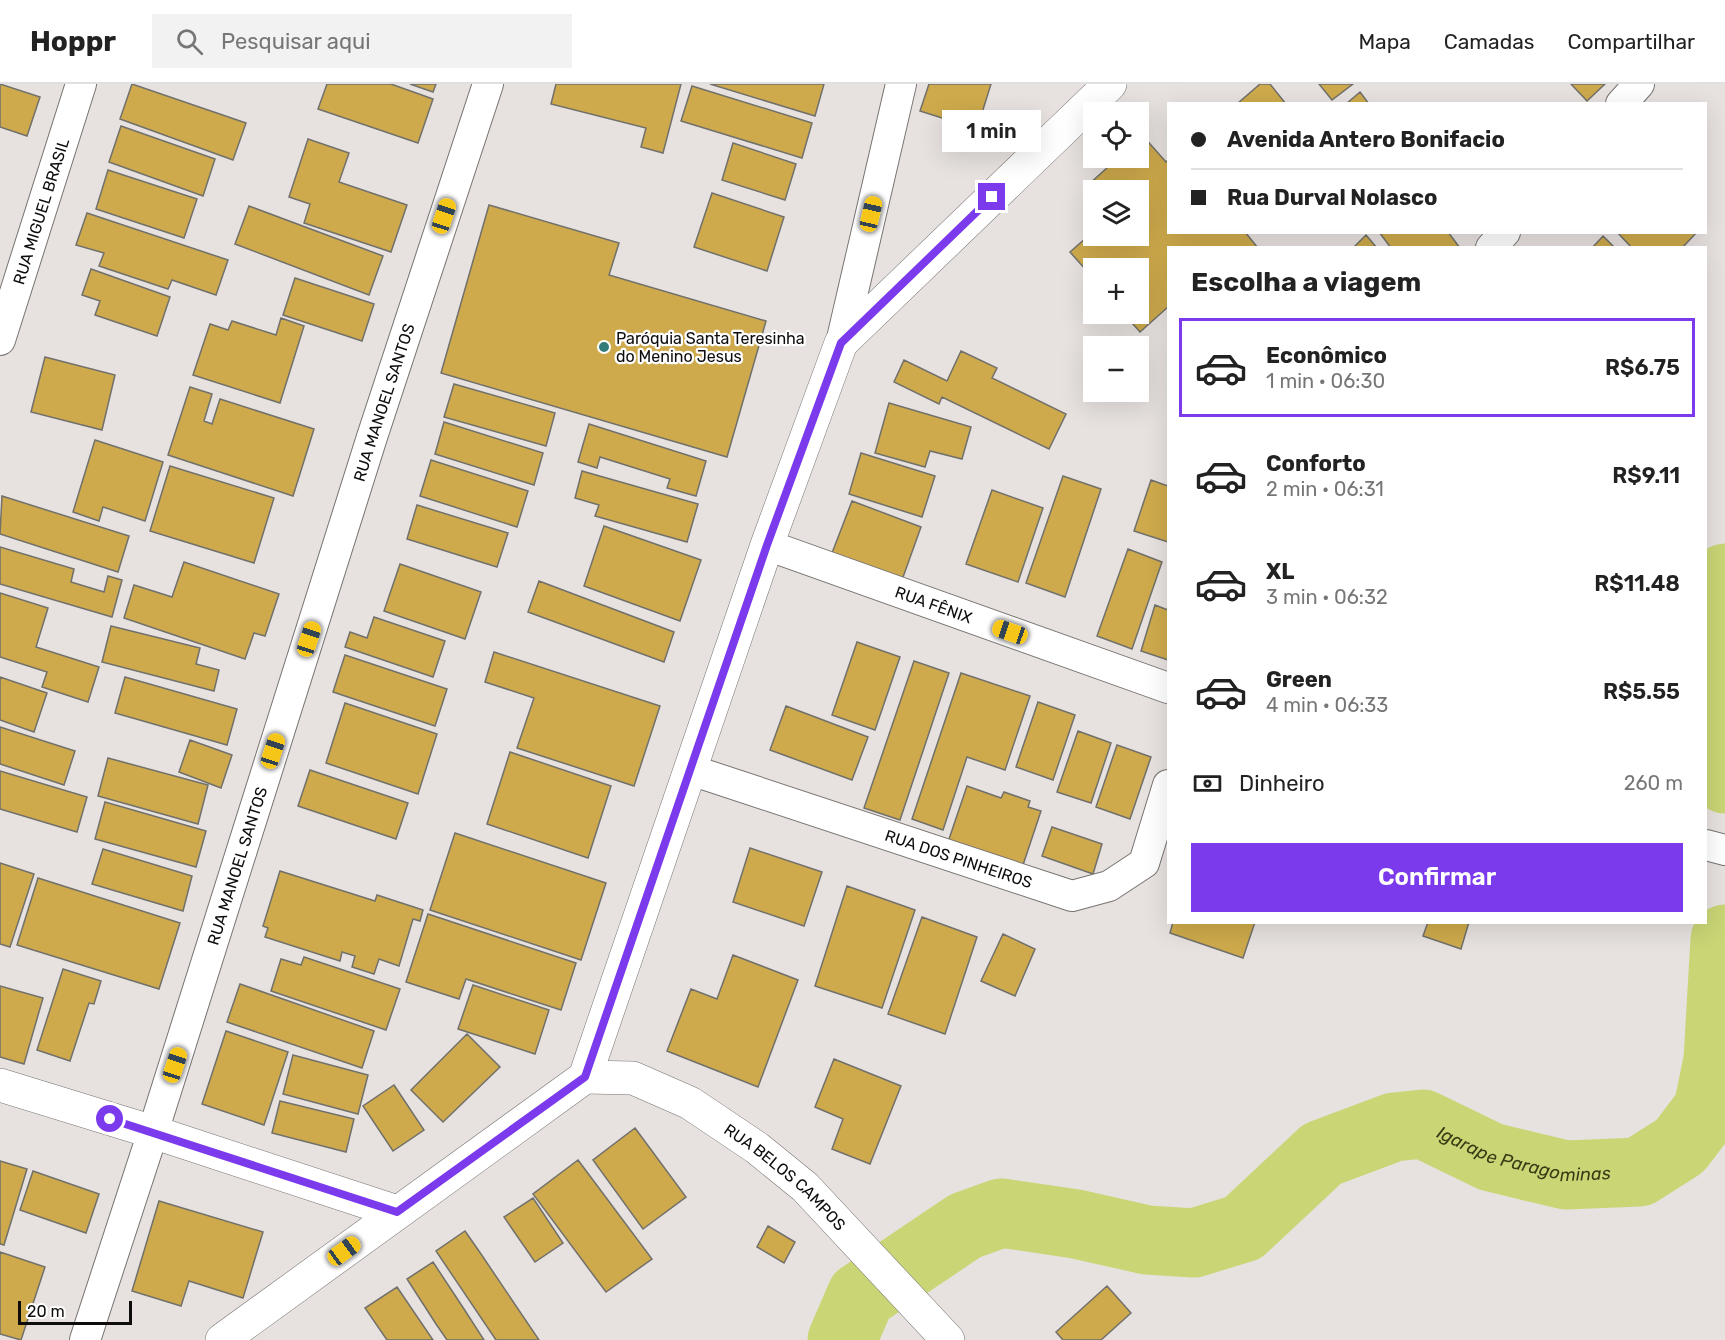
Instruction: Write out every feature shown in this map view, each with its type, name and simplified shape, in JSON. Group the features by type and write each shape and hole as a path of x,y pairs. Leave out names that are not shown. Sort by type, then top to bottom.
{"street":[{"name":"RUA MIGUEL BRASIL","path":"0,340 81,84"},
{"name":"RUA MANOEL SANTOS","path":"85,1340 153,1132 372,437 488,84"},
{"path":"222,1340 585,1077 767,545 841,343 901,84"},
{"path":"841,343 1110,84"},
{"path":"1623,102 1639,84"},
{"path":"1493,246 1503,234"},
{"name":"RUA FÊNIX","path":"767,545 1167,688"},
{"name":"RUA DOS PINHEIROS","path":"691,770 1072,896 1109,886 1144,863 1167,788"},
{"path":"1707,845 1725,850"},
{"name":"RUA BELOS CAMPOS","path":"585,1077 633,1078 690,1103 757,1148 805,1187 948,1340"},
{"path":"0,1085 153,1132 397,1212"}],"building":[{"path":"0,84 40,97 27,136 0,127"},
{"path":"132,84 246,123 233,160 120,119"},
{"path":"327,84 391,84 433,99 418,143 318,109"},
{"path":"410,84 436,84 433,92"},
{"path":"556,84 681,84 663,153 641,147 646,128 551,104"},
{"path":"710,84 824,84 815,116"},
{"path":"929,84 991,84 977,129 920,111"},
{"path":"1260,84 1270,84 1284,102 1239,102"},
{"path":"1319,84 1353,84 1332,100"},
{"path":"1571,84 1605,84 1587,101"},
{"path":"692,86 812,123 802,158 681,121"},
{"path":"1360,92 1368,102 1348,102"},
{"path":"121,126 215,159 203,196 109,162"},
{"path":"308,139 349,153 339,182 407,205 391,252 304,223 310,204 289,197"},
{"path":"733,143 796,164 785,200 722,180"},
{"path":"1149,143 1167,161 1167,234 1247,234 1256,246 1167,246 1167,308 1149,324 1149,258 1083,258 1083,267 1070,252 1083,241 1083,246 1149,246 1149,180 1094,180 1107,168 1149,168"},
{"path":"108,170 197,199 184,238 96,209"},
{"path":"712,193 784,217 767,271 694,247"},
{"name":"Paróquia Santa Teresinha do Menino Jesus","path":"489,205 619,243 609,275 766,321 727,457 441,373"},
{"path":"249,206 383,256 369,295 235,244"},
{"path":"87,213 228,260 216,295 172,280 168,289 99,266 104,253 76,245"},
{"path":"1380,234 1450,234 1458,246 1390,246"},
{"path":"1619,234 1695,234 1684,246 1630,246"},
{"path":"1366,235 1375,246 1355,246"},
{"path":"1603,236 1613,246 1594,246"},
{"path":"91,269 170,297 157,336 95,315 100,301 82,295"},
{"path":"295,278 374,304 362,341 283,315"},
{"path":"281,318 304,326 280,403 193,375 210,324 228,330 232,321 276,335"},
{"path":"1133,324 1149,324 1140,332"},
{"path":"961,351 997,368 992,378 1066,414 1049,449 942,397 939,404 894,382 904,360 947,381"},
{"path":"45,357 115,375 102,430 31,412"},
{"path":"454,384 555,413 546,446 444,417"},
{"path":"190,387 212,394 204,421 212,424 220,399 314,429 293,496 168,455"},
{"path":"889,403 971,427 962,459 930,451 925,467 875,453"},
{"path":"444,422 543,453 534,485 435,454"},
{"path":"589,424 706,461 696,496 667,488 670,479 600,457 597,468 578,462"},
{"path":"95,440 163,462 145,521 103,507 99,521 73,512"},
{"path":"861,453 935,476 922,517 849,494"},
{"path":"431,460 528,491 517,527 420,496"},
{"path":"170,466 274,498 254,563 150,531"},
{"path":"582,471 698,504 687,542 595,516 599,505 575,498"},
{"path":"1063,476 1101,489 1065,597 1026,583"},
{"path":"1151,480 1167,486 1167,542 1134,531"},
{"path":"992,490 1043,508 1018,582 966,564"},
{"path":"2,496 129,536 118,572 0,534"},
{"path":"852,501 921,527 902,580 832,553"},
{"path":"417,505 508,533 497,567 407,539"},
{"path":"604,526 701,560 680,621 584,586"},
{"path":"0,547 74,569 71,582 104,592 108,576 122,580 112,617 0,584"},
{"path":"1128,549 1162,562 1132,649 1097,636"},
{"path":"184,562 279,594 265,636 254,633 245,659 124,618 134,585 172,597"},
{"path":"400,564 481,592 465,639 384,611"},
{"path":"539,581 674,632 664,662 528,612"},
{"path":"0,593 48,608 36,647 99,667 88,702 42,687 47,672 0,657"},
{"path":"1155,605 1167,610 1167,660 1141,651"},
{"path":"374,617 445,641 433,677 345,647 350,632 367,638"},
{"path":"111,626 200,648 196,664 219,670 214,691 102,662"},
{"path":"857,642 900,657 875,730 832,715"},
{"path":"494,652 660,706 634,786 517,748 534,698 485,682"},
{"path":"345,655 447,689 435,726 333,692"},
{"path":"914,661 949,673 900,820 864,808"},
{"path":"961,673 1030,696 1005,770 967,757 943,830 912,819"},
{"path":"0,677 47,693 34,732 0,720"},
{"path":"125,677 237,709 227,745 115,713"},
{"path":"1038,702 1075,715 1053,780 1016,767"},
{"path":"345,703 437,734 418,794 326,763"},
{"path":"786,706 868,737 852,780 770,750"},
{"path":"0,727 75,751 64,785 0,764"},
{"path":"1078,731 1111,743 1091,803 1057,792"},
{"path":"190,740 232,755 221,788 179,772"},
{"path":"1117,745 1151,757 1130,819 1096,807"},
{"path":"510,752 611,786 588,858 487,824"},
{"path":"108,758 208,785 198,824 98,796"},
{"path":"310,770 408,803 396,839 298,806"},
{"path":"0,771 87,797 77,832 0,809"},
{"path":"967,786 1001,798 1004,792 1030,801 1028,807 1041,811 1022,868 948,842"},
{"path":"105,802 206,831 196,867 95,839"},
{"path":"1052,827 1102,844 1093,874 1042,856"},
{"path":"455,833 606,883 581,960 430,910"},
{"path":"750,848 822,872 804,926 733,902"},
{"path":"103,849 192,876 183,911 92,884"},
{"path":"0,863 34,874 10,947 0,944"},
{"path":"280,871 375,901 377,895 423,910 420,921 413,919 399,966 379,959 374,974 352,967 355,956 342,952 340,961 265,937 268,928 263,926"},
{"path":"38,878 180,923 159,989 17,945"},
{"path":"847,886 915,910 882,1008 815,986"},
{"path":"428,914 576,963 561,1010 466,979 459,999 406,982"},
{"path":"922,917 977,937 945,1034 888,1014"},
{"path":"1172,924 1254,924 1243,958 1170,933"},
{"path":"1427,924 1468,924 1461,949 1423,936"},
{"path":"1003,934 1035,949 1015,996 981,981"},
{"path":"733,955 798,980 758,1087 667,1051 691,989 717,999"},
{"path":"304,957 400,989 386,1030 271,991 281,959 301,965"},
{"path":"63,969 101,981 94,1004 89,1003 70,1061 37,1050"},
{"path":"240,984 374,1031 362,1068 227,1022"},
{"path":"473,985 549,1010 535,1054 458,1029"},
{"path":"0,986 43,998 24,1064 0,1057"},
{"path":"226,1031 288,1052 264,1125 202,1104"},
{"path":"467,1034 500,1067 443,1122 411,1090"},
{"path":"293,1055 368,1075 358,1114 283,1094"},
{"path":"834,1059 901,1086 870,1164 832,1149 843,1119 815,1107"},
{"path":"394,1085 424,1130 393,1151 363,1106"},
{"path":"280,1101 354,1119 346,1152 272,1133"},
{"path":"635,1128 686,1197 643,1229 593,1160"},
{"path":"578,1160 652,1259 606,1292 533,1194"},
{"path":"0,1161 27,1169 4,1245 0,1244"},
{"path":"33,1171 99,1194 86,1233 20,1210"},
{"path":"533,1198 563,1243 535,1262 504,1217"},
{"path":"159,1201 263,1232 243,1298 189,1281 181,1306 132,1291"},
{"path":"768,1226 795,1242 784,1263 757,1247"},
{"path":"465,1231 539,1340 496,1340 436,1251"},
{"path":"0,1252 45,1267 21,1340 0,1334"},
{"path":"433,1262 484,1340 447,1340 436,1324 407,1279"},
{"path":"1107,1286 1131,1313 1101,1340 1063,1340 1056,1332"},
{"path":"397,1287 433,1340 387,1340 365,1308"}],"waterway":[{"name":"Igarape Paragominas","path":"1725,578 1720,584 1712,619 1717,656 1717,695 1725,779"},
{"name":"Igarape Paragominas","path":"842,1340 861,1296 965,1226 1001,1213 1076,1224 1147,1240 1194,1243 1243,1228 1322,1154 1394,1127 1423,1124 1491,1157 1566,1175 1639,1172 1680,1146 1708,1109 1718,1060 1725,939"}],"place":[{"name":"Paróquia Santa Teresinha do Menino Jesus","path":"604,347"}],"route":[{"path":"110,1119 397,1212 585,1077 767,545 841,343 992,197"}]}
